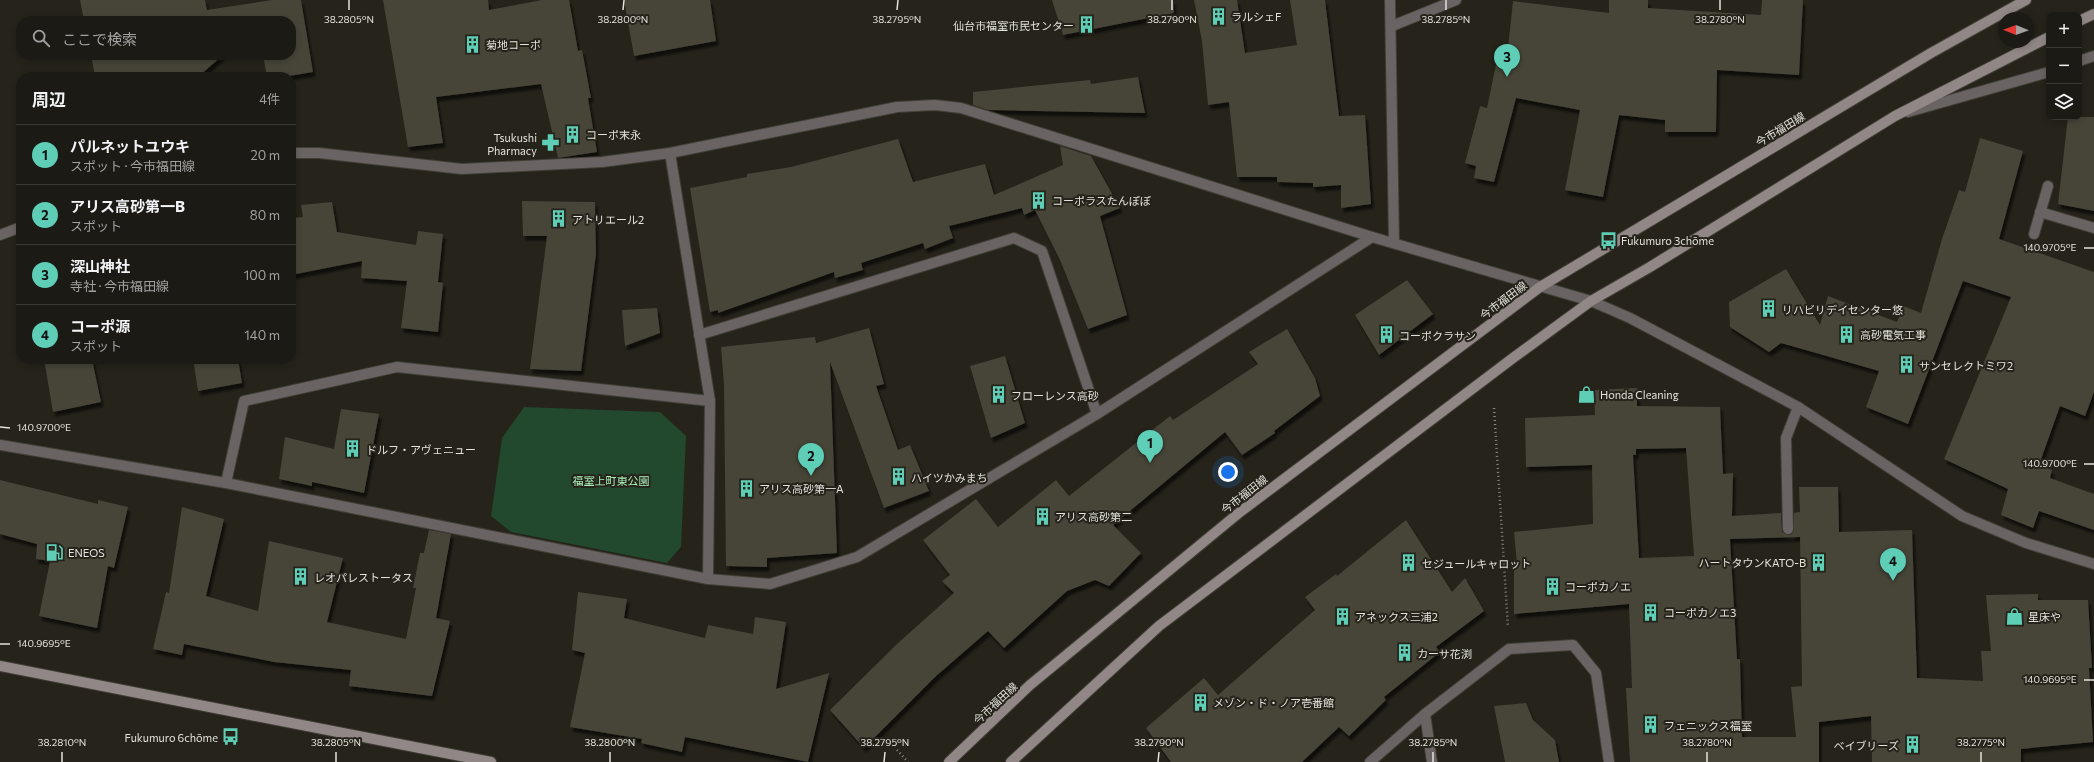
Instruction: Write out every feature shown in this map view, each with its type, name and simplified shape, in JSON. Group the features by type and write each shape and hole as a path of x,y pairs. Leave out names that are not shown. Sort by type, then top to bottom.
{"main road":[{"name":"今市福田線","path":"950,762 1030,685 1240,512 1540,287 1931,53 2026,0"},
{"path":"2082,20 2094,14"},
{"path":"1011,762 1159,626 1513,358 1591,301 1650,267 1895,116 2046,39"},
{"path":"0,666 491,762"}],"street":[{"path":"1390,0 1392,26 1394,242"},
{"path":"1392,26 1456,0"},
{"path":"2082,60 2094,56"},
{"path":"1895,116 2046,73"},
{"path":"296,153 319,152 462,169 602,162 670,153 897,107 935,104 961,108 1372,237 1394,242 1540,287 1591,301 1630,318 1798,407 1962,516 2026,543 2094,564"},
{"path":"670,153 710,400 708,579"},
{"path":"2034,234 2048,186"},
{"path":"2040,212 2094,228"},
{"path":"0,235 16,229"},
{"path":"0,445 226,483 708,579 770,584 857,557 1097,414 1372,237"},
{"path":"699,335 1014,238 1042,251 1097,414"},
{"path":"226,483 244,401 397,367 710,400"},
{"path":"1788,529 1786,438 1798,407"},
{"path":"1370,762 1425,714 1509,649 1573,645 1596,673 1609,762"},
{"path":"1425,714 1432,762"}],"path":[{"path":"1494,408 1509,649"},
{"path":"897,750 908,762"}],"green space":[{"name":"福室上町東公園","path":"524,407 660,412 686,436 681,547 667,563 511,532 491,516 502,438"}],"building":[{"path":"80,0 205,0 207,10 272,0 301,0 313,72 296,75 296,72 266,72 264,60 296,60 296,16 83,16"},
{"path":"383,0 488,0 489,10 542,0 569,0 578,51 582,50 591,98 588,98 597,152 558,158 541,84 436,97 443,143 408,147"},
{"path":"624,0 710,0 716,41 634,56"},
{"name":"仙台市福室市民センター","path":"1052,0 1173,0 1174,13 1063,35"},
{"path":"1194,0 1237,0 1245,53 1297,45 1290,0 1325,0 1339,116 1365,115 1371,204 1341,208 1341,185 1313,187 1313,183 1277,182 1277,177 1237,177 1229,102 1208,105 1202,41"},
{"path":"1609,0 1648,0 1648,8 1761,15 1762,0 1803,0 1799,75 1717,70 1716,132 1665,132 1665,120 1619,115 1603,197 1565,190 1580,110 1516,98 1494,182 1474,178 1476,166 1465,163 1480,106 1487,108 1498,55 1507,57 1513,1 1609,13"},
{"path":"92,60 217,60 204,72 94,72"},
{"path":"1138,77 1145,113 988,110 973,105 973,92 1090,80 1091,84"},
{"path":"2082,117 2094,117 2094,211 2058,204 2068,120 2082,120"},
{"path":"1980,138 2023,151 1999,239 2094,272 2094,392 2085,416 2060,406 2039,465 2052,470 2050,478 2094,494 2094,530 2039,511 2033,528 2001,515 2008,489 1944,459 2011,297 1963,281 1908,424 1866,407 1879,371 1781,343 1769,352 1730,327 1729,302 1786,269 1820,325 1828,296 1897,322 1903,306 1921,313 1942,239 1959,190 1965,192"},
{"path":"898,139 913,182 985,164 994,195 1063,165 1060,146 1091,156 1120,208 1100,216 1127,315 1088,329 1060,260 1035,210 1024,215 1022,208 949,226 953,238 925,249 923,243 861,263 863,270 835,278 834,272 718,313 718,310 710,312 690,188 747,177 747,174 791,167"},
{"path":"522,201 595,202 596,254 581,371 530,369 547,236 523,236"},
{"path":"332,202 337,232 416,245 418,231 443,234 438,282 443,283 438,332 401,328 407,281 361,278 362,261 296,274 296,218 303,217 301,205"},
{"name":"コーポクラサン","path":"1407,280 1433,314 1379,355 1355,315"},
{"path":"657,308 660,333 625,346 622,310"},
{"path":"869,328 884,384 876,386 898,450 910,445 929,491 884,508 830,362 837,553 767,558 767,567 726,566 724,385 721,347 815,337 816,343"},
{"path":"1287,329 1315,378 1320,396 1274,431 1275,433 1242,455 1225,432 1113,525 1141,553 1109,586 1095,580 1067,591 1004,648 988,631 935,677 864,748 830,710 897,644 954,593 942,581 950,575 923,540 976,499 998,527 1056,480 1069,496 1170,416 1173,420 1258,364 1249,352"},
{"name":"フローレンス高砂","path":"1005,356 1025,423 991,438 970,366"},
{"path":"45,364 93,364 101,402 53,412"},
{"path":"194,364 239,364 242,383 198,391"},
{"path":"1637,388 1637,406 1720,407 1723,474 1733,473 1732,516 1781,513 1782,532 1789,535 1792,534 1794,529 1794,513 1800,512 1799,487 1838,487 1839,532 1912,530 1917,678 1983,681 1981,651 1991,651 1986,595 2038,594 2038,600 2088,600 2092,668 2089,668 2093,742 2021,749 2021,762 1872,762 1871,716 1819,722 1819,762 1630,762 1626,688 1632,688 1629,604 1514,614 1514,565 1517,564 1514,532 1593,524 1592,465 1526,467 1525,418 1595,415 1594,390","holes":["1686,448 1694,556 1639,558 1633,455 1636,455 1636,449","1800,537 1802,686 1791,687 1796,737 1742,737 1740,659 1737,659 1730,539"]},
{"path":"341,409 379,414 364,493 312,482 312,486 279,479 285,437 334,449"},
{"path":"0,480 98,504 98,500 128,507 114,568 108,566 97,628 39,616 50,561 36,559 37,544 0,534"},
{"path":"182,507 224,519 206,596 258,611 269,541 343,558 327,622 406,639 416,588 413,588 420,553 424,553 429,530 451,534 436,618 450,621 432,696 349,686 351,670 274,662 184,644 182,655 153,649 166,592 169,593"},
{"path":"1406,520 1452,592 1465,578 1484,611 1436,647 1440,652 1384,697 1386,700 1349,736 1339,727 1302,762 1171,762 1146,728 1204,678 1218,695 1315,610 1305,597 1336,574 1337,576"},
{"path":"578,592 627,599 624,618 705,638 708,625 753,634 755,617 786,622 776,689 829,673 808,762 685,737 682,752 641,743 642,739 570,727 585,653 572,650"},
{"path":"1526,703 1533,720 1555,740 1559,762 1505,762 1494,706"}],"place":[{"name":"ラルシェF","path":"1218,16"},
{"name":"仙台市福室市民センター","path":"1087,25"},
{"name":"菊地コーポ","path":"473,44"},
{"name":"深山神社","path":"1507,77"},
{"name":"コーポ末永","path":"573,134"},
{"name":"Tsukushi Pharmacy","path":"550,143"},
{"name":"コーポラスたんぽぽ","path":"1039,200"},
{"name":"アトリエール2","path":"559,219"},
{"name":"Fukumuro 3chōme","path":"1608,240"},
{"name":"リハビリデイセンター悠","path":"1769,309"},
{"name":"高砂電気工事","path":"1847,334"},
{"name":"コーポクラサン","path":"1386,335"},
{"name":"サンセレクトミワ2","path":"1906,365"},
{"name":"Honda Cleaning","path":"1587,394"},
{"name":"フローレンス高砂","path":"998,395"},
{"name":"ドルフ・アヴェニュー","path":"353,449"},
{"name":"パルネットユウキ","path":"1150,463"},
{"name":"アリス高砂第一B","path":"811,476"},
{"name":"ハイツかみまち","path":"898,477"},
{"name":"アリス高砂第一A","path":"746,488"},
{"name":"アリス高砂第二","path":"1042,516"},
{"name":"ENEOS","path":"55,552"},
{"name":"ハートタウンKATO-B","path":"1819,562"},
{"name":"セジュールキャロット","path":"1409,563"},
{"name":"レオパレストータス","path":"301,577"},
{"name":"コーポ源","path":"1893,581"},
{"name":"コーポカノエ","path":"1552,586"},
{"name":"コーポカノエ3","path":"1651,612"},
{"name":"アネックス三浦2","path":"1342,616"},
{"name":"星床や","path":"2015,616"},
{"name":"カーサ花渕","path":"1404,653"},
{"name":"メゾン・ド・ノア壱番館","path":"1200,702"},
{"name":"フェニックス福室","path":"1651,725"},
{"name":"Fukumuro 6chōme","path":"231,737"},
{"name":"ベイブリーズ","path":"1912,745"}]}
